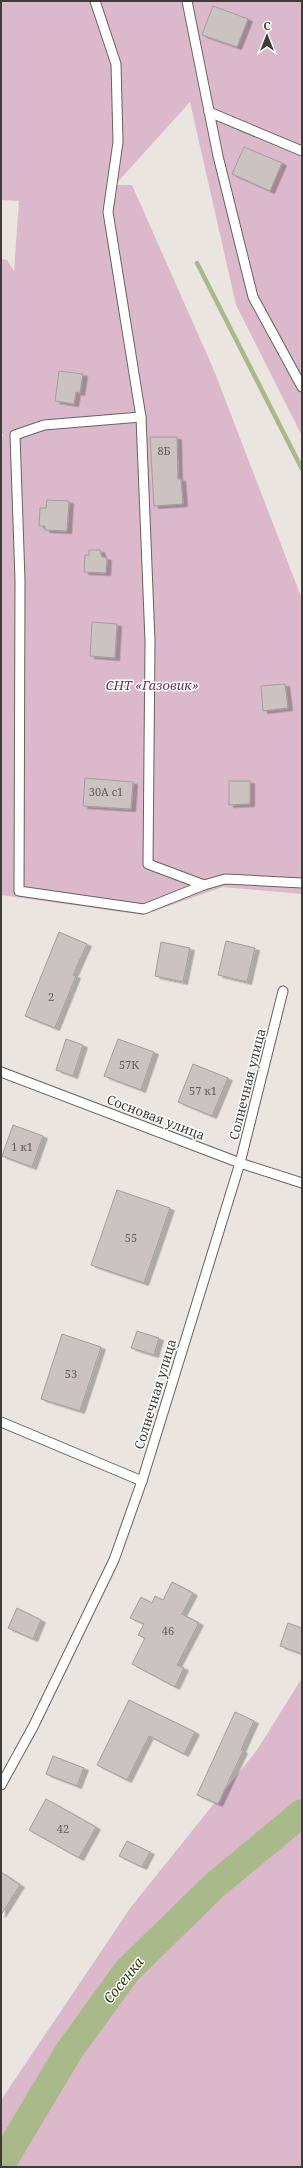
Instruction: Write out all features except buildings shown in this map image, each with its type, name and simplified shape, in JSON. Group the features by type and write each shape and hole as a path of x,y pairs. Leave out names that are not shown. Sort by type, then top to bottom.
{"lane":[{"path":"95,1 116,64 118,142 108,212 141,417 150,641 148,864 204,885"},
{"path":"187,1 209,112 253,297 302,387"},
{"path":"209,112 302,151"},
{"path":"141,417 44,425 15,435 20,580 19,891 144,909 204,885 225,879 302,883"},
{"name":"Солнечная улица","path":"1,1785 32,1727 114,1560 142,1481 240,1163 283,991"},
{"name":"Сосновая улица","path":"1,1072 240,1163 302,1183"},
{"path":"1,1422 142,1481"}],"green space":[{"name":"СНТ «Газовик»","path":"1,1 302,1 302,436 236,305 190,102 115,185 132,185 213,368 302,599 302,894 223,887 143,915 1,895 1,442 3,434 1,434 1,259 7,260 14,271 19,201 1,200"},
{"path":"302,1678 302,2167 1,2167 1,2100 131,1907 257,1750"}],"waterway":[{"path":"197,263 302,469"},
{"name":"Сосенка","path":"1,2165 69,2051 127,1971 215,1885 302,1813"}]}
